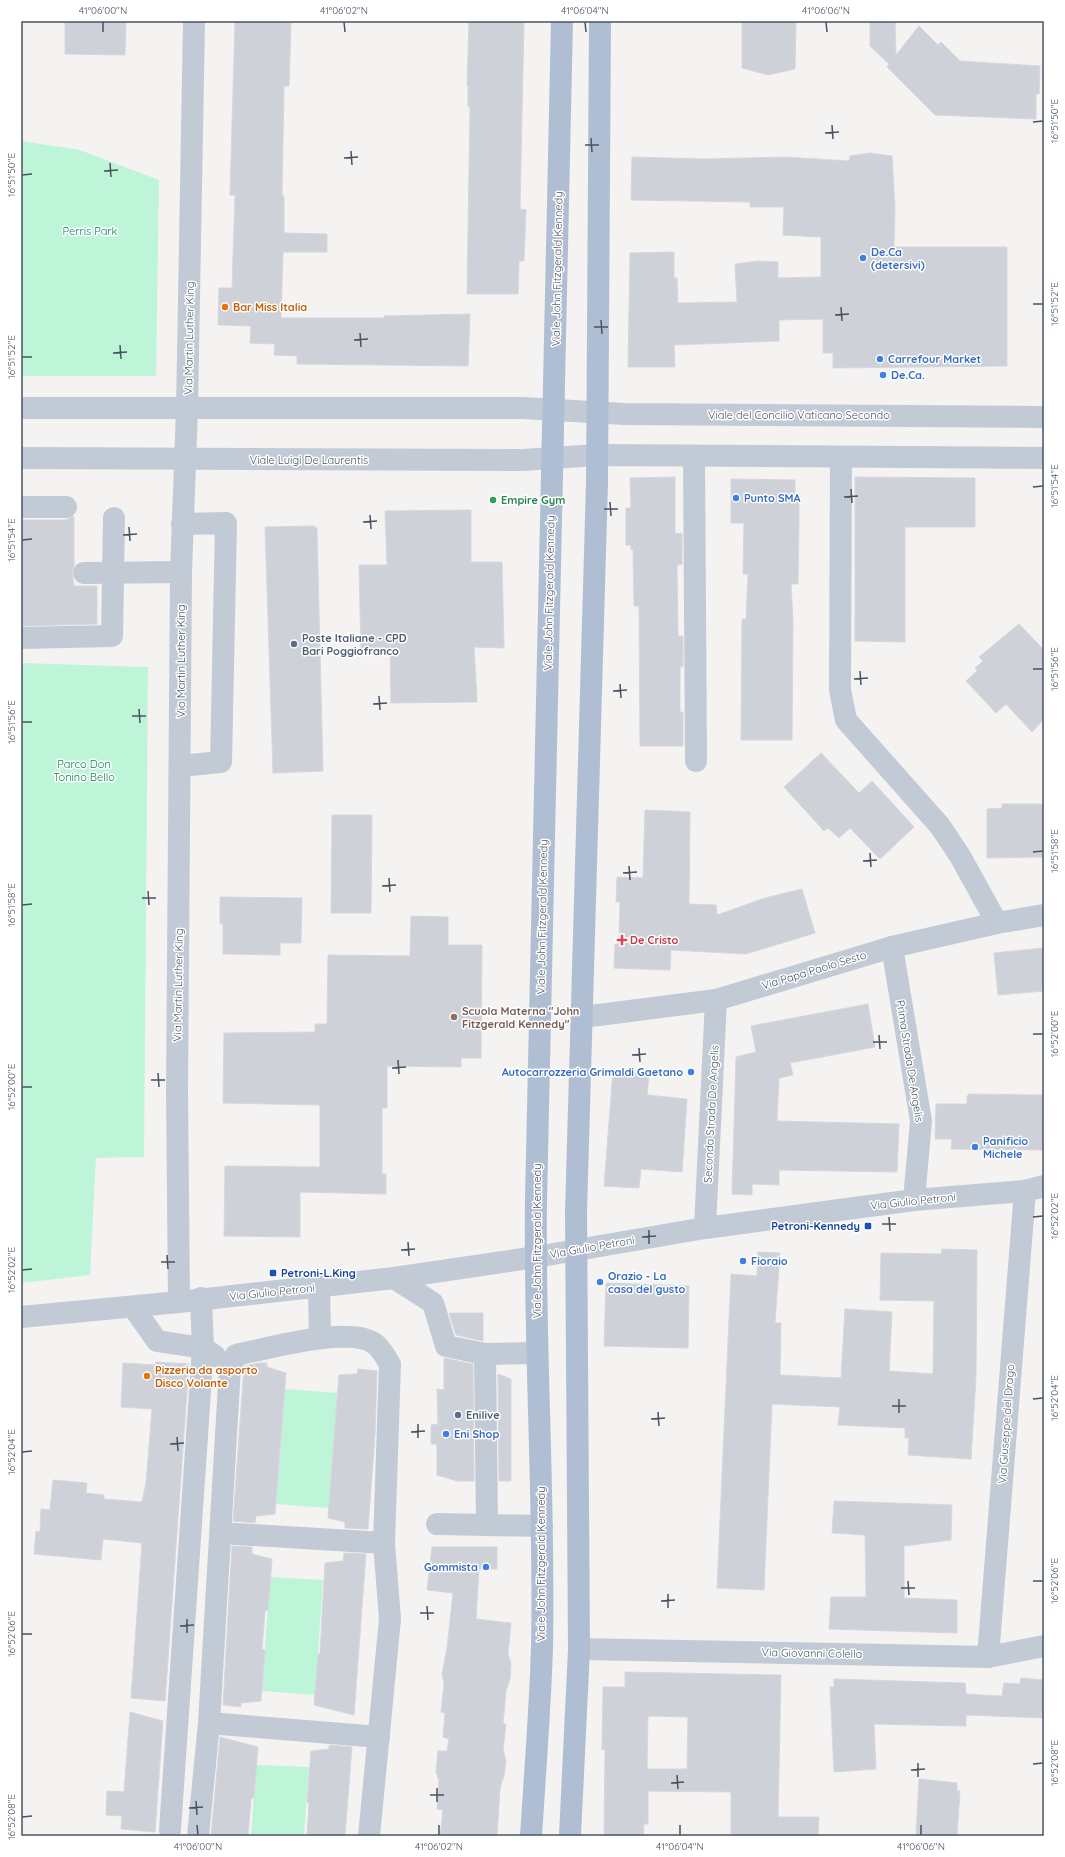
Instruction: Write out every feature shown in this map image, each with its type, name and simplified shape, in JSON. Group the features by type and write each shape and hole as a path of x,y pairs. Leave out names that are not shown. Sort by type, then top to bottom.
{"main road":[{"name":"Viale John Fitzgerald Kennedy","path":"531,1836 542,1649 542,1526 536,1257 562,21"},
{"path":"570,1836 579,1649 577,1249 598,412 600,21"}],"street":[{"name":"Via Martin Luther King","path":"179,1302 177,1090 181,572 187,409 194,21"},
{"path":"21,408 554,409"},
{"name":"Viale del Concilio Vaticano Secondo","path":"554,409 598,412 1044,417"},
{"path":"597,455 1044,458"},
{"name":"Viale Luigi De Laurentis","path":"21,458 552,459 597,455"},
{"path":"694,456 696,761"},
{"path":"841,457 840,690 846,720 940,826 960,856 997,923"},
{"path":"21,507 66,507"},
{"path":"21,638 112,636 114,518"},
{"path":"180,766 221,762 226,523 182,524"},
{"path":"84,573 181,572"},
{"name":"Via Papa Paolo Sesto","path":"583,1017 716,1000 892,947 997,923 1044,915"},
{"name":"Prima Strada De Angelis","path":"892,947 922,1121 914,1200"},
{"name":"Seconda Strada De Angelis","path":"705,1228 716,1000"},
{"name":"Via Giulio Petroni","path":"21,1317 133,1307 202,1298 394,1278 536,1257 705,1228 914,1200 1034,1189"},
{"name":"Via Giuseppe del Drago","path":"988,1657 1034,1189"},
{"path":"394,1278 433,1303 446,1346 485,1354 537,1353"},
{"path":"319,1287 320,1338"},
{"path":"170,1830 203,1348 202,1298"},
{"path":"133,1307 157,1341 203,1348 230,1367"},
{"path":"198,1836 208,1723 221,1533 230,1367 236,1355 320,1338 357,1337 375,1344 390,1364 384,1543 390,1619 370,1836"},
{"path":"485,1354 487,1525"},
{"path":"437,1524 542,1526"},
{"path":"221,1533 384,1543"},
{"name":"Via Giovanni Colella","path":"579,1649 988,1657 1044,1646"},
{"path":"208,1723 379,1737"}],"green space":[{"name":"Perris Park","path":"21,141 80,150 159,180 156,376 21,376"},
{"name":"Parco Don Tonino Bello","path":"21,663 148,667 144,1157 96,1158 90,1275 21,1283"},
{"path":"285,1389 338,1393 329,1508 276,1504"},
{"path":"270,1577 323,1580 315,1695 262,1691"},
{"path":"256,1765 309,1767 304,1836 251,1836"}],"building":[{"path":"65,21 126,21 125,55 65,54"},
{"path":"235,21 285,21 285,23 291,23 289,86 284,86 282,195 284,196 284,233 327,234 327,252 283,252 281,318 384,318 384,316 470,314 468,366 297,364 297,356 274,355 275,344 250,343 251,326 218,325 219,288 232,288 235,195 230,195"},
{"path":"469,21 524,21 520,209 526,210 524,261 519,261 518,294 467,294 470,106 468,107 467,86"},
{"path":"742,21 796,21 795,69 768,75 742,68"},
{"path":"870,21 895,21 896,55 919,26 938,45 941,42 960,61 1040,66 1039,94 1036,94 1036,119 935,115 887,67 889,64 870,46"},
{"path":"870,153 892,156 895,209 894,247 1007,247 1007,366 833,368 833,353 823,353 823,319 779,320 779,341 674,345 675,367 628,367 630,253 674,252 674,278 677,278 678,303 737,302 735,264 759,261 778,262 778,278 821,277 821,237 783,235 784,207 750,207 750,202 631,200 632,157 706,159 785,157 849,161 850,156"},
{"path":"675,477 675,534 682,533 682,564 677,565 678,636 683,636 683,666 680,667 680,712 683,712 683,746 640,746 639,606 634,606 633,549 631,550 631,545 626,545 626,508 631,508 630,478"},
{"path":"855,477 975,478 975,527 905,527 905,642 855,641"},
{"path":"731,479 795,480 795,503 799,503 799,523 798,584 791,584 793,621 792,740 741,740 742,619 746,619 748,574 743,574 744,523 731,523"},
{"path":"471,510 471,562 502,562 504,648 474,647 477,702 391,703 390,650 361,651 359,565 387,565 385,511"},
{"path":"74,516 74,566 72,573 74,586 97,586 97,624 21,626 21,520 66,520"},
{"name":"Poste Italiane - CPD Bari Poggiofranco","path":"314,526 317,528 323,771 273,773 265,527"},
{"path":"1019,624 1044,650 1044,719 1032,732 1006,704 996,713 966,681 977,671 975,668 983,661 979,657"},
{"path":"821,753 859,793 872,781 914,827 880,859 850,828 839,838 828,828 824,831 784,787"},
{"path":"1002,804 1044,804 1044,857 987,858 987,809 1002,808"},
{"path":"645,810 690,812 689,904 716,905 717,915 765,898 802,889 815,933 746,954 671,950 670,970 614,968 615,944 619,944 620,902 616,902 617,877 643,878"},
{"path":"332,815 372,815 371,913 331,913"},
{"path":"220,897 302,898 301,943 280,943 280,955 223,954 223,924 220,924"},
{"path":"411,916 448,917 448,945 482,945 481,1058 461,1058 461,1067 387,1066 387,1108 382,1108 382,1174 386,1174 386,1194 300,1192 300,1237 224,1236 225,1166 320,1167 320,1105 223,1103 224,1033 315,1032 315,1024 327,1024 328,955 410,956"},
{"path":"1044,948 1044,991 998,995 994,953"},
{"path":"868,1004 875,1047 790,1063 793,1075 779,1078 777,1121 899,1124 897,1172 779,1170 779,1185 752,1184 752,1195 732,1194 736,1057 756,1052 751,1026"},
{"path":"613,1071 649,1075 647,1095 687,1099 682,1172 641,1169 639,1188 604,1186"},
{"path":"969,1094 1043,1095 1044,1150 951,1149 952,1139 935,1139 936,1104 967,1104 967,1096"},
{"path":"942,1249 977,1250 976,1377 971,1459 908,1455 909,1438 905,1438 905,1428 838,1425 840,1407 772,1404 764,1590 717,1588 731,1274 757,1276 758,1252 780,1253 775,1323 781,1323 780,1375 841,1378 845,1309 892,1312 889,1371 933,1374 934,1301 880,1300 881,1253 941,1254"},
{"path":"606,1283 689,1286 688,1348 604,1346"},
{"path":"449,1313 483,1313 483,1341 456,1335"},
{"path":"444,1358 473,1364 474,1481 457,1481 437,1475 437,1444 431,1444 431,1425 438,1424 437,1389 444,1390"},
{"path":"156,1362 189,1364 165,1701 131,1698 142,1543 103,1539 101,1560 34,1554 36,1531 40,1532 41,1509 50,1510 53,1480 87,1483 86,1493 104,1495 104,1499 142,1502 146,1483 152,1409 121,1407 123,1363 155,1365"},
{"path":"267,1363 267,1367 286,1373 275,1514 256,1516 255,1523 233,1521 244,1366"},
{"path":"358,1369 377,1371 375,1435 368,1529 345,1528 345,1522 328,1518 339,1375 357,1374"},
{"path":"498,1374 511,1379 511,1481 499,1481"},
{"path":"834,1501 952,1505 951,1540 904,1546 904,1598 957,1600 957,1633 829,1629 831,1597 866,1597 865,1535 832,1533"},
{"path":"232,1546 252,1547 252,1554 272,1559 268,1610 265,1611 262,1649 265,1650 261,1701 241,1703 241,1707 223,1705"},
{"path":"432,1547 497,1547 497,1569 479,1569 476,1619 511,1623 508,1654 511,1663 510,1679 506,1691 503,1724 506,1724 503,1750 506,1761 504,1776 500,1788 497,1836 440,1836 443,1810 437,1809 439,1781 436,1772 438,1751 447,1751 449,1739 443,1737 445,1713 441,1712 444,1684 442,1674 447,1648 453,1593 427,1590"},
{"path":"344,1553 366,1554 354,1715 314,1705 318,1655 320,1653 325,1563 343,1561"},
{"path":"625,1672 781,1675 778,1817 819,1817 818,1836 731,1835 731,1792 648,1791 648,1824 644,1824 643,1836 604,1836 605,1749 602,1750 603,1687 625,1687","holes":["648,1716 688,1717 687,1769 647,1769"]},
{"path":"1021,1678 1044,1680 1044,1718 966,1715 966,1726 874,1724 876,1769 834,1772 830,1687 834,1687 834,1679 965,1683 966,1694 1002,1696 1004,1683 1020,1684"},
{"path":"130,1712 163,1721 155,1832 121,1829 122,1816 106,1815 107,1791 124,1792"},
{"path":"220,1737 258,1747 254,1797 251,1799 248,1836 211,1836"},
{"path":"329,1745 352,1747 345,1836 307,1836 309,1804 307,1802 311,1751 329,1749"},
{"path":"919,1779 957,1783 957,1791 960,1791 957,1836 916,1836"}],"place":[{"name":"De.Ca (detersivi)","path":"863,258"},
{"name":"Bar Miss Italia","path":"225,307"},
{"name":"Carrefour Market","path":"880,359"},
{"name":"De.Ca.","path":"883,375"},
{"name":"Punto SMA","path":"736,498"},
{"name":"Empire Gym","path":"493,500"},
{"name":"Poste Italiane - CPD Bari Poggiofranco","path":"294,644"},
{"name":"De Cristo","path":"622,940"},
{"name":"Scuola Materna \"John Fitzgerald Kennedy\"","path":"454,1017"},
{"name":"Autocarrozzeria Grimaldi Gaetano","path":"691,1072"},
{"name":"Panificio Michele","path":"975,1147"},
{"name":"Petroni-Kennedy","path":"868,1226"},
{"name":"Fioraio","path":"743,1261"},
{"name":"Petroni-L.King","path":"273,1273"},
{"name":"Orazio - La casa del gusto","path":"600,1282"},
{"name":"Pizzeria da asporto Disco Volante","path":"147,1376"},
{"name":"Enilive","path":"458,1415"},
{"name":"Eni Shop","path":"446,1434"},
{"name":"Gommista","path":"486,1567"}]}
